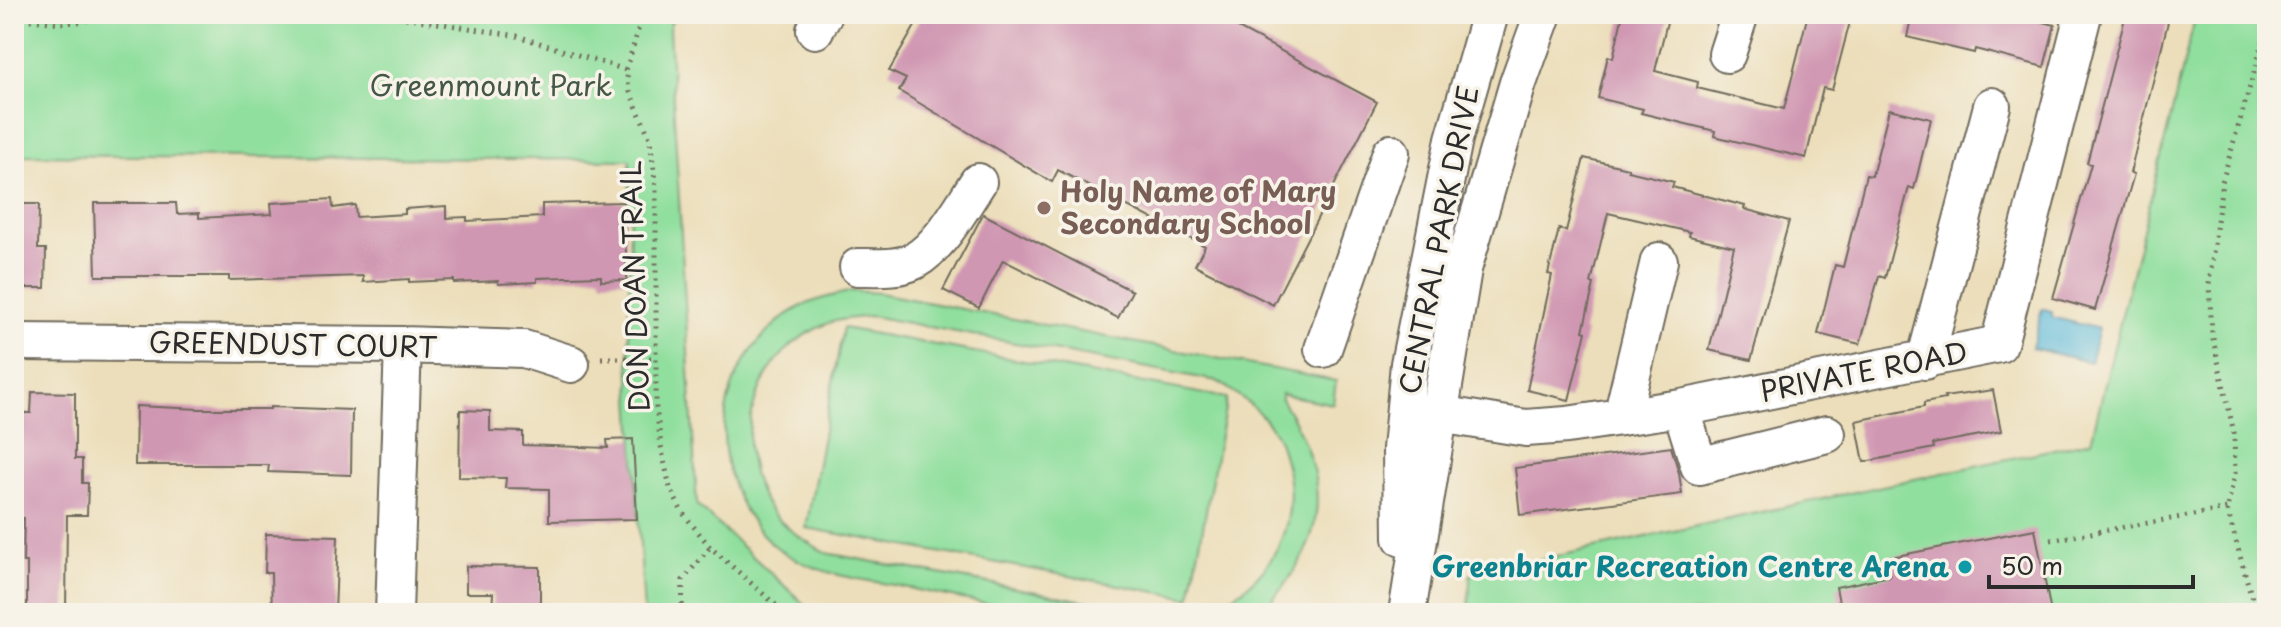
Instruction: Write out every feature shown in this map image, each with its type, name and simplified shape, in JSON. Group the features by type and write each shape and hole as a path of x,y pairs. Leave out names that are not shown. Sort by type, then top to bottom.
{"street":[{"name":"CENTRAL PARK DRIVE","path":"1405,613 1401,449 1409,364 1454,139 1490,14"},
{"path":"1727,54 1740,14"},
{"name":"PRIVATE ROAD","path":"1439,414 1526,428 1622,417 1925,361 1999,344 2082,19 2078,14"},
{"name":"CENTRAL PARK DRIVE","path":"1405,613 1463,269 1538,15"},
{"path":"1925,361 1992,106"},
{"path":"1323,349 1391,153"},
{"path":"858,267 888,267 914,260 938,239 978,182"},
{"path":"1622,417 1659,261"},
{"name":"GREENDUST COURT","path":"14,342 524,349 571,364"},
{"path":"394,613 403,345"},
{"path":"1681,408 1699,466 1827,434"}],"path":[{"path":"14,19 78,22 90,21 99,14"},
{"path":"382,14 517,36 626,70 643,14"},
{"path":"2256,613 2227,509 2235,473 2234,433 2212,334 2209,285 2222,182 2267,28"},
{"name":"DON DOAN TRAIL","path":"626,70 630,92 650,138 656,188 656,407 670,488 682,512 710,547 785,613"},
{"path":"571,364 611,356 655,358"},
{"path":"2051,540 2227,509"},
{"path":"682,613 683,580 710,547"}],"green space":[{"name":"Greenmount Park","path":"14,14 523,14 565,26 570,14 674,14 669,29 697,505 814,613 644,613 629,362 630,160 14,155"},
{"path":"2196,14 2267,14 2267,613 1469,613 1470,575 2091,441"},
{"path":"852,291 879,293 1336,381 1333,404 1281,394 1306,446 1317,492 1316,516 1300,562 1274,597 1258,611 1239,615 1186,613 1212,606 1236,594 1256,578 1283,536 1289,511 1289,485 1276,435 1250,405 1217,381 871,316 834,321 805,335 784,352 757,395 749,446 753,472 762,497 774,515 790,530 826,553 1150,613 1023,612 841,575 788,555 755,526 734,487 725,444 728,401 745,360 776,324 806,304"},
{"path":"843,328 1227,398 1190,598 806,528"}],"water":[{"path":"2042,309 2052,312 2052,317 2099,329 2090,362 2032,348"}],"building":[{"path":"922,14 1212,14 1377,102 1273,305 1195,265 1205,246 1058,170 1052,182 899,91 906,79 889,71"},
{"path":"1623,14 1669,14 1655,71 1698,82 1697,88 1784,109 1808,14 1852,14 1832,90 1823,88 1806,158 1714,136 1715,131 1641,113 1643,109 1598,98 1608,56 1613,58"},
{"path":"1912,14 2012,14 2055,25 2044,67 1975,49 1974,53 1907,37"},
{"path":"2126,14 2170,14 2130,173 2134,174 2095,310 2053,298 2091,164 2087,163"},
{"path":"1889,109 1931,119 1914,189 1909,187 1885,278 1879,276 1860,344 1818,334 1835,265 1843,267 1866,175 1872,176"},
{"path":"1584,158 1674,182 1672,187 1789,221 1751,360 1709,350 1734,247 1689,236 1690,232 1608,213 1591,283 1594,284 1583,331 1586,332 1569,400 1527,390 1559,229 1566,231"},
{"path":"332,199 333,208 355,205 356,217 405,214 405,209 446,206 446,218 467,217 467,221 542,217 542,204 624,202 627,280 601,281 601,276 537,278 537,282 498,284 498,281 454,283 454,280 409,282 409,279 363,282 363,276 229,280 229,276 96,276 94,203 176,203 177,214 199,213 199,218 272,214 271,203"},
{"path":"14,204 39,204 38,249 46,249 45,288 14,288"},
{"path":"983,214 1132,291 1118,318 1003,260 979,308 943,290"},
{"path":"1993,390 2001,431 1864,462 1856,421 1924,407 1924,403 1944,397"},
{"path":"32,392 75,393 75,459 82,459 82,483 88,483 87,515 67,515 66,613 27,613 24,518 18,518 19,413 31,413"},
{"path":"136,406 352,410 351,475 268,472 269,465 135,465"},
{"path":"460,410 490,411 490,431 523,432 523,445 608,448 607,440 633,439 637,519 549,521 549,489 505,488 506,478 459,477"},
{"path":"1671,447 1682,494 1520,515 1515,468"},
{"name":"Greenbriar Recreation Centre Arena","path":"2035,529 2051,613 1841,613 1836,587 1890,576 1886,558"},
{"path":"266,534 338,536 335,613 272,613 271,573 265,573"},
{"path":"466,566 540,567 540,606 537,606 537,613 492,613 493,593 466,593"}],"place":[{"name":"Holy Name of Mary Secondary School","path":"1044,208"},
{"name":"Greenbriar Recreation Centre Arena","path":"1965,567"}]}
